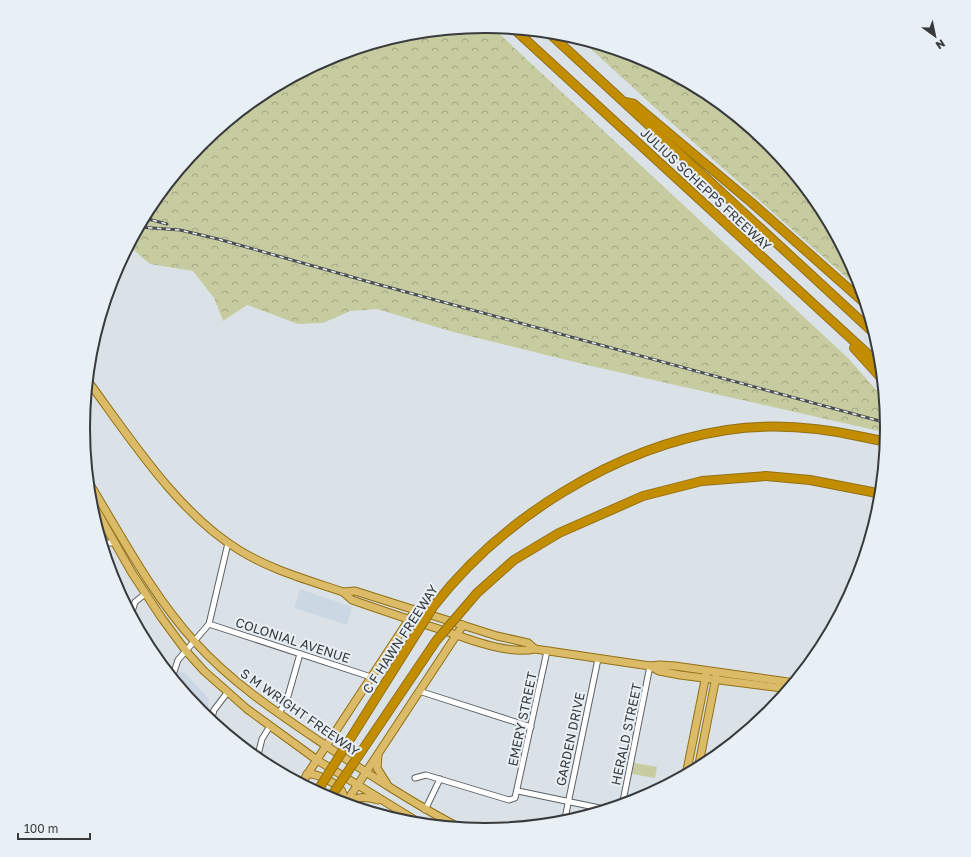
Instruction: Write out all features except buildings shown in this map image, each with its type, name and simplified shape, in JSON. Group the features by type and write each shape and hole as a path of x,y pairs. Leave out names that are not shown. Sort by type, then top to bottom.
{"highway":[{"name":"JULIUS SCHEPPS FREEWAY","path":"520,35 875,360"},
{"name":"JULIUS SCHEPPS FREEWAY","path":"556,40 868,328"},
{"path":"624,102 634,104 859,299"},
{"path":"813,304 877,374"},
{"name":"C F HAWN FREEWAY","path":"320,787 433,607 446,590 492,544 525,518 561,494 607,469 650,450 687,438 728,430 757,427 802,427 830,430 881,441"},
{"path":"333,793 436,641 477,593 514,560 559,532 643,496 702,481 766,476 810,480 876,493"}],"main road":[{"path":"92,387 154,469 183,504 199,520 228,543 254,559 274,568 343,592 352,600 409,620 484,643 526,651 534,649 650,666 660,664 789,682"},
{"name":"S M WRIGHT FREEWAY","path":"96,493 152,586 194,641 236,682 279,714 365,772 425,810 449,822"},
{"name":"S M WRIGHT FREEWAY","path":"100,516 145,594 186,650 227,693 317,760 357,783 408,816"},
{"path":"343,592 355,591 416,609 497,636 528,643 534,649"},
{"name":"C F HAWN FREEWAY","path":"304,779 416,609"},
{"path":"347,799 462,625"},
{"path":"650,666 659,671 705,679 784,688"},
{"path":"688,768 707,671"},
{"path":"700,760 717,672"},
{"path":"692,750 701,752"},
{"path":"379,752 377,768 382,778 391,789"},
{"path":"307,774 320,775 341,790 343,798"},
{"path":"351,800 359,797 383,801"}],"street":[{"path":"107,543 116,543"},
{"path":"174,671 176,663 209,624 228,543"},
{"path":"133,607 135,602 145,594"},
{"name":"COLONIAL AVENUE","path":"209,624 371,677"},
{"name":"EMERY STREET","path":"518,791 547,651"},
{"path":"279,714 288,696 300,654"},
{"name":"GARDEN DRIVE","path":"565,816 598,659"},
{"name":"HERALD STREET","path":"623,799 650,666"},
{"path":"419,691 531,727"},
{"path":"213,714 214,710 227,693"},
{"path":"259,752 262,739 270,726"},
{"path":"415,778 426,775 509,800 515,798 518,791 598,808"},
{"path":"425,810 440,779"}],"shaded area":[{"path":"300,589 352,607 347,625 294,608"},
{"path":"177,671 185,673 209,699 208,710 188,689 176,674"}],"green space":[{"path":"499,34 849,359 879,393 881,431 587,365 453,332 377,309 350,311 323,323 298,324 247,305 223,321 214,298 193,271 150,264 133,250 157,209 188,168 206,149 225,131 266,100 288,86 334,63 383,46 434,36"},
{"path":"588,46 637,63 683,86 726,115 746,131 783,168 814,209 828,231 853,283 674,125"},
{"path":"634,763 657,767 655,778 632,774"}],"railway":[{"path":"150,220 167,224"},
{"path":"145,227 180,230 218,239 373,283 881,421"}]}
